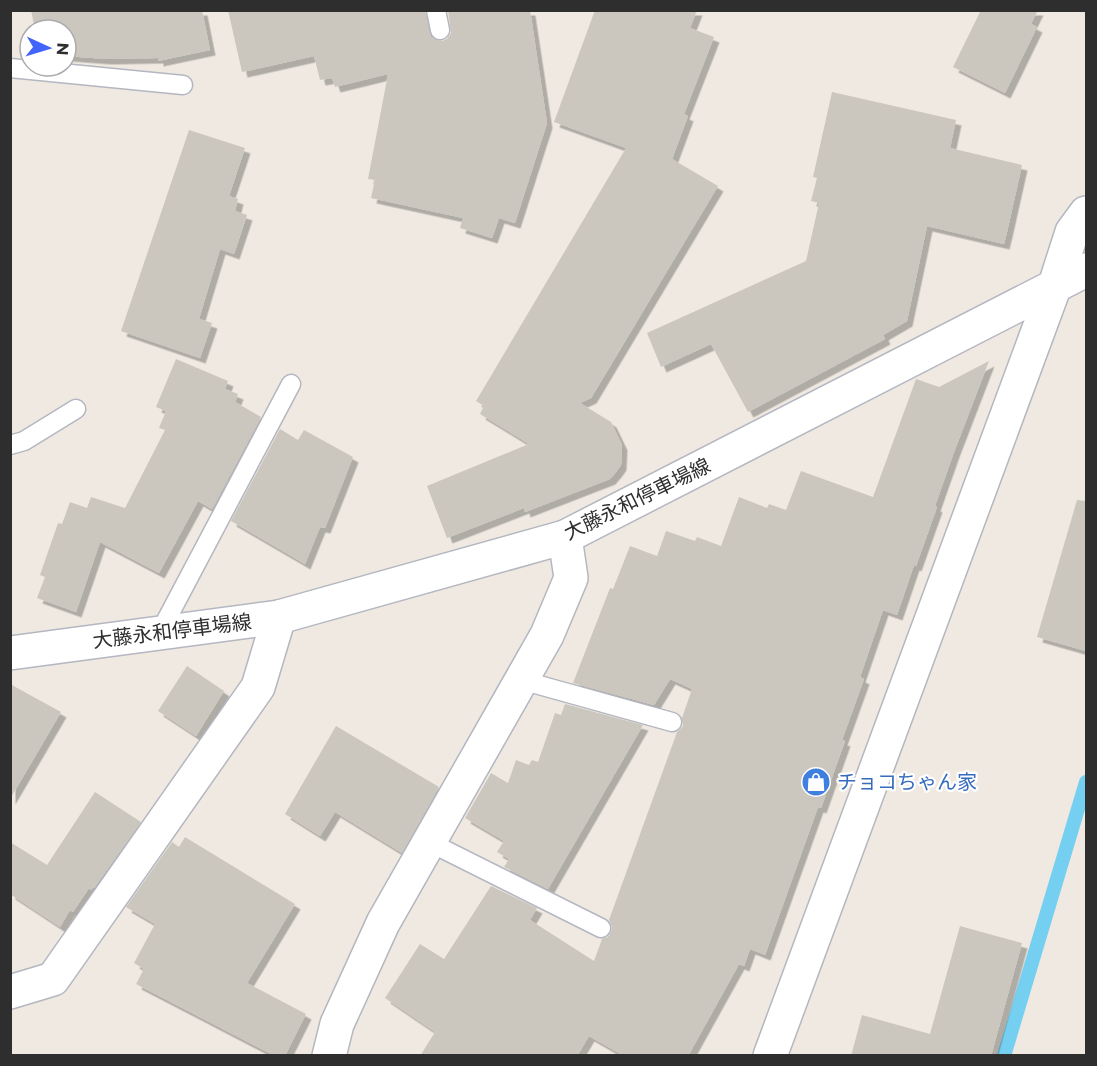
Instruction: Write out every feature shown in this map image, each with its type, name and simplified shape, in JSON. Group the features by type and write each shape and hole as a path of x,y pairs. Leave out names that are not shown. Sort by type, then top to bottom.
{"street":[{"path":"770,1056 1054,288 1072,232 1086,213"},
{"name":"大藤永和停車場線","path":"10,652 279,617 565,537 1086,270"},
{"path":"329,1056 337,1024 383,923 547,635 571,578 565,537"},
{"path":"10,992 53,979 258,687 279,617"}],"lane":[{"path":"436,10 440,30"},
{"path":"10,68 183,85"},
{"path":"160,632 291,384"},
{"path":"10,445 24,441 76,409"},
{"path":"521,680 672,722"},
{"path":"429,842 600,928"}],"building":[{"path":"31,10 202,10 210,50 158,61 158,58 78,57 78,18 33,18"},
{"path":"228,10 425,10 431,37 442,41 447,39 451,33 448,10 530,10 547,123 515,223 499,218 492,238 460,228 463,218 371,198 375,180 368,179 388,74 335,87 332,78 320,80 314,56 242,72"},
{"path":"595,10 697,10 690,28 714,37 684,114 688,116 672,159 718,186 591,398 580,403 611,422 622,445 621,465 616,472 610,479 525,512 524,508 447,538 427,486 529,444 480,414 484,406 476,401 626,148 554,122"},
{"path":"981,10 1038,10 1031,24 1037,27 1005,93 953,67"},
{"path":"832,92 956,120 950,148 1022,165 1004,244 927,226 907,321 883,335 885,339 748,412 711,344 661,367 647,333 806,261 819,203 811,201 817,178 813,177"},
{"path":"189,130 245,148 229,196 238,199 235,211 247,215 234,254 220,249 199,319 212,323 200,358 121,331"},
{"path":"176,359 228,381 225,389 238,394 235,402 261,417 212,509 198,501 159,573 100,542 76,612 37,598 45,577 40,575 58,523 62,524 70,502 87,508 91,497 125,508 165,430 159,428 166,411 156,407"},
{"path":"989,361 954,452 935,506 937,507 897,615 883,610 860,677 864,679 842,740 845,741 821,808 818,807 765,955 750,949 744,966 739,964 688,1056 624,1056 589,1036 577,1056 420,1056 435,1032 385,998 420,944 444,959 491,886 537,908 530,920 594,961 602,939 608,937 611,932 612,927 609,920 677,732 683,726 682,718 692,689 670,679 654,705 573,683 610,588 613,589 630,546 657,556 666,531 695,541 697,537 721,546 739,497 767,508 769,504 786,510 801,471 873,497 916,379 939,387"},
{"path":"280,429 298,440 304,430 353,457 325,528 320,527 305,564 231,521"},
{"path":"1077,500 1086,501 1086,651 1037,637"},
{"path":"187,666 224,691 196,736 158,711"},
{"path":"10,684 61,712 10,799"},
{"path":"565,704 643,725 548,889 504,867 509,859 497,852 504,841 465,818 491,773 508,783 516,760 529,765 532,760 538,762 555,713 561,715"},
{"path":"336,726 439,787 402,853 335,812 320,836 285,814"},
{"path":"95,792 141,822 94,888 91,890 89,888 73,912 70,910 60,927 10,894 10,842 47,865"},
{"path":"185,837 295,904 247,983 306,1014 285,1056 275,1056 136,984 144,969 134,963 155,924 126,907 172,842 179,847"},
{"path":"960,926 1022,943 991,1056 851,1056 862,1015 930,1034"}],"waterway":[{"path":"1004,1056 1086,782"}],"place":[{"name":"チョコちゃん家","path":"816,782"}]}
